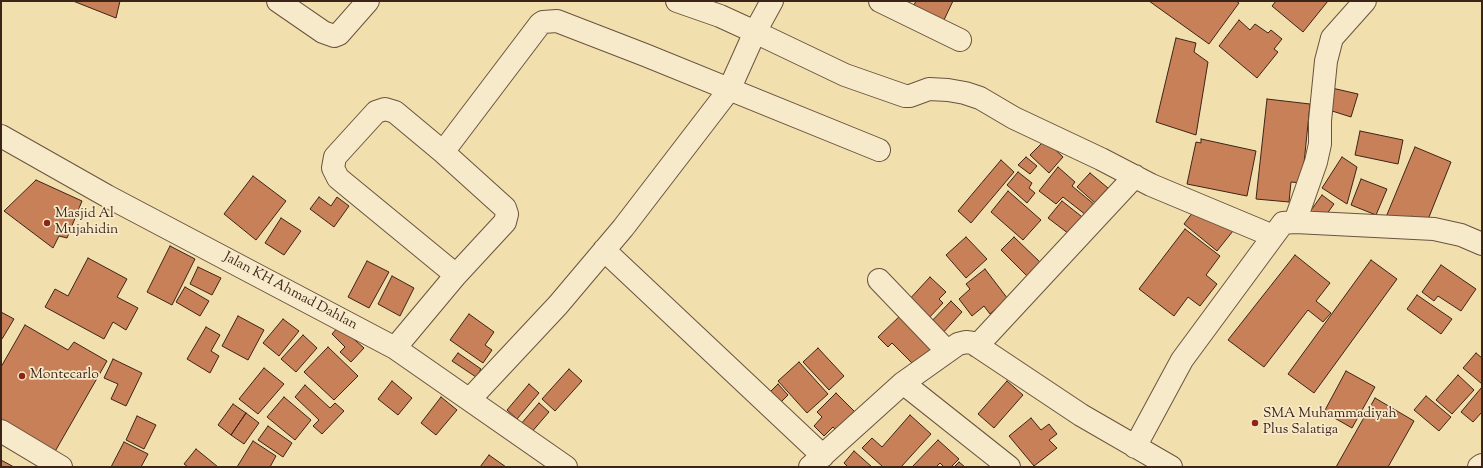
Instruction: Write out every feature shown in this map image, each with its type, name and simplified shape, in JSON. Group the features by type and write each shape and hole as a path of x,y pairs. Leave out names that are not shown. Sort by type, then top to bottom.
{"street":[{"path":"278,1 323,32 334,36 339,34 368,1"},
{"path":"677,1 720,16 845,75 904,96 910,96 929,90 948,90 966,93 980,98 1014,118 1135,176 1202,207 1273,236"},
{"path":"470,399 558,305 604,250 729,90 755,32 772,1"},
{"path":"880,1 960,40"},
{"path":"1295,222 1316,162 1320,144 1320,122 1326,61 1332,38 1365,1"},
{"path":"442,152 540,24 548,21 557,21 646,55 879,150"},
{"path":"395,348 456,275 505,222 507,214 505,208 396,112 385,109 376,112 337,152 333,162 333,168 338,178 456,275"},
{"name":"Jalan KH Ahmad Dahlan","path":"1,136 107,196 395,348 566,467"},
{"path":"977,346 1135,176"},
{"path":"1135,447 1182,360 1283,223 1295,222 1434,229 1461,235 1482,244"},
{"path":"604,250 817,461 903,383 947,351 963,343 973,343 1081,415 1171,467"},
{"path":"879,280 947,351"},
{"path":"903,383 1009,467"},
{"path":"1,431 60,467"}],"building":[{"path":"73,1 120,1 116,18"},
{"path":"916,1 953,1 943,22 913,7"},
{"path":"1149,1 1236,1 1239,3 1209,44"},
{"path":"1276,1 1328,1 1303,32 1272,6"},
{"path":"1239,20 1250,30 1255,24 1268,33 1271,30 1282,39 1274,49 1278,52 1257,78 1219,46"},
{"path":"1176,38 1196,43 1194,52 1208,62 1196,135 1156,122"},
{"path":"1332,88 1358,94 1351,117 1329,110"},
{"path":"1267,99 1310,104 1302,183 1291,182 1289,202 1256,199"},
{"path":"1360,131 1403,140 1398,164 1355,155"},
{"path":"1201,139 1256,151 1247,196 1187,184 1196,142 1201,143"},
{"path":"1045,140 1063,157 1049,173 1030,155"},
{"path":"1415,147 1451,162 1427,222 1411,216 1407,226 1386,217"},
{"path":"1026,157 1037,166 1030,174 1018,165"},
{"path":"1342,157 1357,167 1347,204 1322,188"},
{"path":"1001,160 1014,172 971,223 958,211"},
{"path":"1058,167 1075,182 1072,186 1095,205 1086,215 1063,197 1056,204 1039,191"},
{"path":"1018,172 1032,183 1029,188 1035,193 1027,203 1007,185"},
{"path":"1090,173 1108,188 1095,203 1077,187"},
{"path":"253,176 286,201 256,240 224,214"},
{"path":"1361,179 1387,189 1376,215 1351,205"},
{"name":"Masjid Al Mujahidin","path":"36,180 82,201 67,238 59,236 53,248 4,211"},
{"path":"1008,191 1041,220 1023,240 991,212"},
{"path":"1322,195 1334,204 1321,222 1309,213"},
{"path":"319,197 331,206 337,197 349,206 334,227 310,209"},
{"path":"1062,201 1086,220 1073,237 1048,218"},
{"path":"1196,208 1233,231 1217,251 1184,224"},
{"path":"281,218 301,231 284,255 265,243"},
{"path":"1185,229 1220,256 1206,275 1217,284 1200,306 1188,297 1174,316 1139,289"},
{"path":"966,237 987,259 966,278 946,255"},
{"path":"1014,237 1041,263 1028,277 1001,250"},
{"path":"170,246 195,259 172,305 147,292"},
{"path":"1295,255 1330,283 1316,301 1331,313 1323,322 1308,310 1264,367 1228,340"},
{"path":"88,258 127,279 117,297 138,308 126,330 113,322 104,339 45,307 55,289 68,296"},
{"path":"1371,260 1397,279 1314,393 1288,374"},
{"path":"367,261 389,272 369,308 348,297"},
{"path":"1441,265 1476,289 1461,311 1438,296 1434,301 1422,292"},
{"path":"198,267 221,278 212,295 190,284"},
{"path":"985,269 1008,299 990,314 984,306 972,316 959,299 970,289 966,284"},
{"path":"392,276 414,288 400,316 378,304"},
{"path":"930,277 946,292 939,299 943,303 926,321 906,303"},
{"path":"185,287 209,301 200,316 176,302"},
{"path":"1417,295 1452,319 1441,334 1407,309"},
{"path":"951,301 962,312 940,336 928,325"},
{"path":"1,312 14,319 2,339 1,338"},
{"path":"469,314 494,332 485,345 492,350 483,363 450,340"},
{"path":"902,314 934,348 915,366 892,343 888,347 878,337"},
{"path":"238,316 264,330 248,360 222,346"},
{"path":"283,319 299,331 279,356 263,343"},
{"path":"25,325 68,350 74,342 107,361 53,455 1,424 1,367"},
{"path":"339,326 364,348 351,362 340,352 345,347 332,334"},
{"path":"206,327 220,335 211,351 219,356 210,373 187,359"},
{"path":"303,335 317,348 296,372 281,359"},
{"path":"328,347 358,376 334,400 304,372"},
{"path":"818,348 844,376 829,390 803,362"},
{"path":"458,353 481,369 476,377 452,361"},
{"path":"1476,353 1482,358 1482,384 1463,368"},
{"path":"113,359 142,373 126,406 111,399 118,384 104,378"},
{"path":"799,362 828,394 807,413 778,381"},
{"path":"264,368 284,384 258,414 239,399"},
{"path":"569,369 582,381 555,411 542,399"},
{"path":"1346,371 1375,387 1352,428 1324,412"},
{"path":"1458,375 1474,390 1452,414 1436,400"},
{"path":"392,381 412,398 398,415 378,399"},
{"path":"1007,381 1023,395 994,428 978,414"},
{"path":"529,384 539,393 517,419 507,410"},
{"path":"778,384 788,395 776,407 766,396"},
{"path":"305,385 330,408 335,403 344,411 322,434 313,426 319,420 295,397"},
{"path":"1482,387 1482,412 1473,422 1461,412"},
{"path":"836,393 858,415 840,434 833,427 824,436 814,426 822,417 817,412"},
{"path":"1426,396 1451,417 1439,431 1414,410"},
{"path":"284,397 311,420 295,440 267,417"},
{"path":"441,397 457,410 436,435 421,423"},
{"path":"1375,398 1414,421 1388,467 1336,467"},
{"path":"539,403 549,412 530,434 520,425"},
{"path":"233,404 246,413 231,435 218,425"},
{"path":"246,413 259,423 244,444 231,435"},
{"path":"910,415 931,434 901,467 883,467 862,448 872,438 882,447"},
{"path":"137,416 156,425 144,449 126,440"},
{"path":"1031,418 1041,430 1049,424 1057,434 1049,440 1057,448 1034,466 1009,436"},
{"path":"268,426 292,443 283,457 258,440"},
{"path":"938,440 959,459 951,467 944,467 940,463 936,467 912,467"},
{"path":"253,441 276,456 270,467 237,467"},
{"path":"124,442 148,454 141,467 111,467"},
{"path":"196,449 218,467 188,467 184,464"},
{"path":"854,451 872,467 848,467 844,463"},
{"path":"489,455 506,467 480,467"},
{"path":"1,460 14,467 1,467"},
{"path":"959,462 965,467 954,467"}],"place":[{"name":"Masjid Al Mujahidin","path":"47,223"},
{"name":"Montecarlo","path":"22,376"},
{"name":"SMA Muhammadiyah Plus Salatiga","path":"1255,423"}]}
